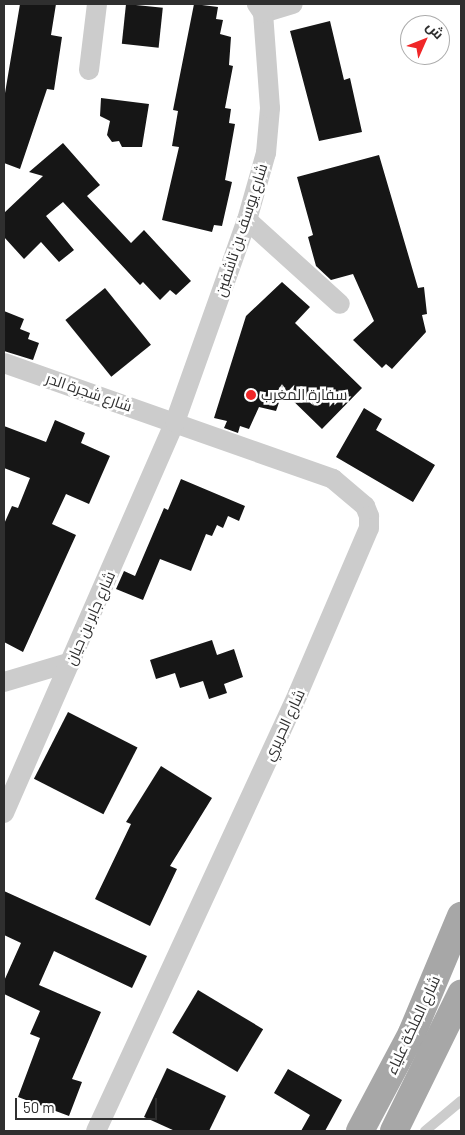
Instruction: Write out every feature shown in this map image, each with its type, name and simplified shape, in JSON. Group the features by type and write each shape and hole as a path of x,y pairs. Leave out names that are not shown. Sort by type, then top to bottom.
{"main road":[{"name":"شارع الملكة علياء","path":"360,1131 412,1033 461,916"},
{"name":"شارع الملكة علياء","path":"394,1131 461,994"}],"street":[{"path":"89,70 97,4"},
{"path":"260,8 293,4"},
{"name":"شارع يوسف بن تاشفين","path":"175,422 247,220 266,153 270,108 260,8"},
{"path":"247,220 340,304"},
{"name":"شارع شجرة الدر","path":"4,363 175,422"},
{"name":"شارع جابر بن حيان","path":"4,813 175,422"},
{"name":"شارع الحريري","path":"96,1131 298,694 369,528 365,506 333,479 175,422"},
{"path":"4,682 71,662"}],"lane":[{"path":"424,1131 461,1101"}],"building":[{"path":"20,4 56,4 51,35 62,37 54,90 47,89 20,169 4,163 4,99"},
{"path":"126,4 163,8 159,48 122,44"},
{"path":"194,4 218,7 216,19 223,20 220,34 231,37 229,65 233,66 225,108 231,109 229,123 235,124 225,180 232,182 222,226 214,225 212,232 162,220 179,147 172,146 178,111 173,110"},
{"path":"330,21 344,80 350,78 362,132 319,141 290,31"},
{"path":"101,98 149,104 142,147 122,147 119,141 112,142 107,135 110,121 100,116"},
{"path":"63,143 100,185 87,196 131,243 144,230 191,281 176,295 170,290 160,300 143,282 140,285 63,202 46,216 74,250 59,262 41,242 24,259 4,237 4,213 43,176 29,172"},
{"path":"379,155 418,288 424,287 427,314 422,315 426,332 392,369 386,364 382,368 353,340 374,321 353,274 331,280 316,266 308,237 313,235 297,177"},
{"path":"282,282 310,307 295,323 362,388 322,429 283,391 276,411 259,407 249,429 240,426 238,433 224,428 227,421 214,418 246,316"},
{"path":"105,288 151,345 111,377 65,320"},
{"path":"4,311 24,319 20,329 30,333 28,339 39,343 33,360 4,351"},
{"path":"364,408 382,419 376,430 435,465 413,502 336,457"},
{"path":"55,420 85,433 81,443 110,456 89,504 66,494 52,524 76,535 23,652 4,642 4,524 12,506 18,508 30,478 4,468 4,426 46,442"},
{"path":"181,479 245,506 239,521 228,516 223,528 217,525 212,536 206,534 191,571 160,559 143,600 116,589 124,571 135,576 164,508 168,510"},
{"path":"212,640 217,655 234,649 243,677 224,684 227,693 209,699 203,681 180,688 175,673 156,679 150,660"},
{"path":"68,712 137,747 103,814 34,779"},
{"path":"161,766 212,798 170,866 177,869 150,926 95,899 131,824 126,822"},
{"path":"4,891 147,956 132,988 54,951 39,985 101,1012 72,1079 82,1082 69,1116 18,1097 40,1038 30,1034 40,1011 4,994 4,981 21,943 4,935"},
{"path":"198,990 263,1029 237,1072 172,1033"},
{"path":"167,1068 226,1096 209,1131 175,1131 144,1117"},
{"path":"288,1069 342,1100 325,1131 301,1131 310,1115 274,1093"}],"place":[{"name":"سفارة المغرب","path":"251,395"}]}
